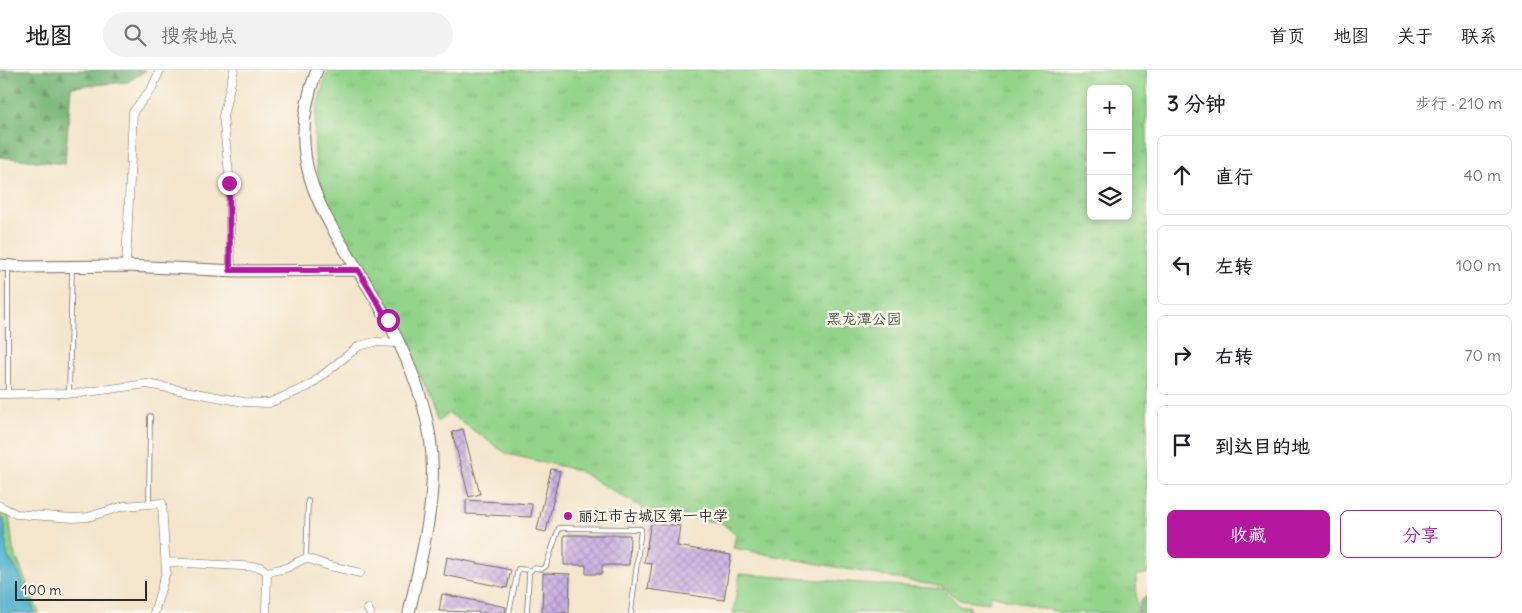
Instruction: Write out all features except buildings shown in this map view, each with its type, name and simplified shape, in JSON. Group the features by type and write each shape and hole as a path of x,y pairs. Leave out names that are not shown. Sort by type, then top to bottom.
{"street":[{"path":"126,266 133,112 152,88 160,70"},
{"path":"230,270 229,174 222,126 225,103 234,70"},
{"path":"317,70 304,117 304,141 308,172 324,218 358,270 399,343 422,407 430,436 432,490 428,526 409,613"},
{"path":"4,265 126,266 230,270 358,270"},
{"path":"4,394 69,393 147,384 244,402 269,403 309,386 359,346 375,342 399,343"},
{"path":"0,506 16,514 73,518 88,517 124,506 162,503 166,562 154,613"},
{"path":"166,562 260,567 267,572 286,568 306,558 360,573"},
{"path":"266,613 267,572"}],"lane":[{"path":"4,265 4,394"},
{"path":"69,393 72,266"},
{"path":"149,503 150,416"},
{"path":"306,558 308,501"},
{"path":"509,613 518,569 531,570 546,566 558,528 641,529 631,613"},
{"path":"527,613 529,573 531,570"}],"green space":[{"path":"0,70 146,70 128,82 71,87 65,164 0,157"},
{"name":"黑龙潭公园","path":"329,70 1147,70 1147,574 1136,575 1137,613 1061,613 991,595 989,603 958,599 943,587 733,548 736,535 722,523 646,510 577,470 507,454 449,413 439,422 412,357 389,310 370,274 333,217 325,200 316,163 314,144 318,106"},
{"path":"0,511 9,514 13,549 39,613 0,613"},
{"path":"740,574 943,589 960,606 970,606 970,613 733,613"},
{"path":"1147,596 1147,613 1138,613 1140,601"}],"water":[{"path":"0,518 4,519 7,555 20,575 35,613 0,613"}],"place":[{"name":"丽江市古城区第一中学","path":"568,516"}],"route":[{"path":"229,183 230,270 358,270 388,320"}]}
